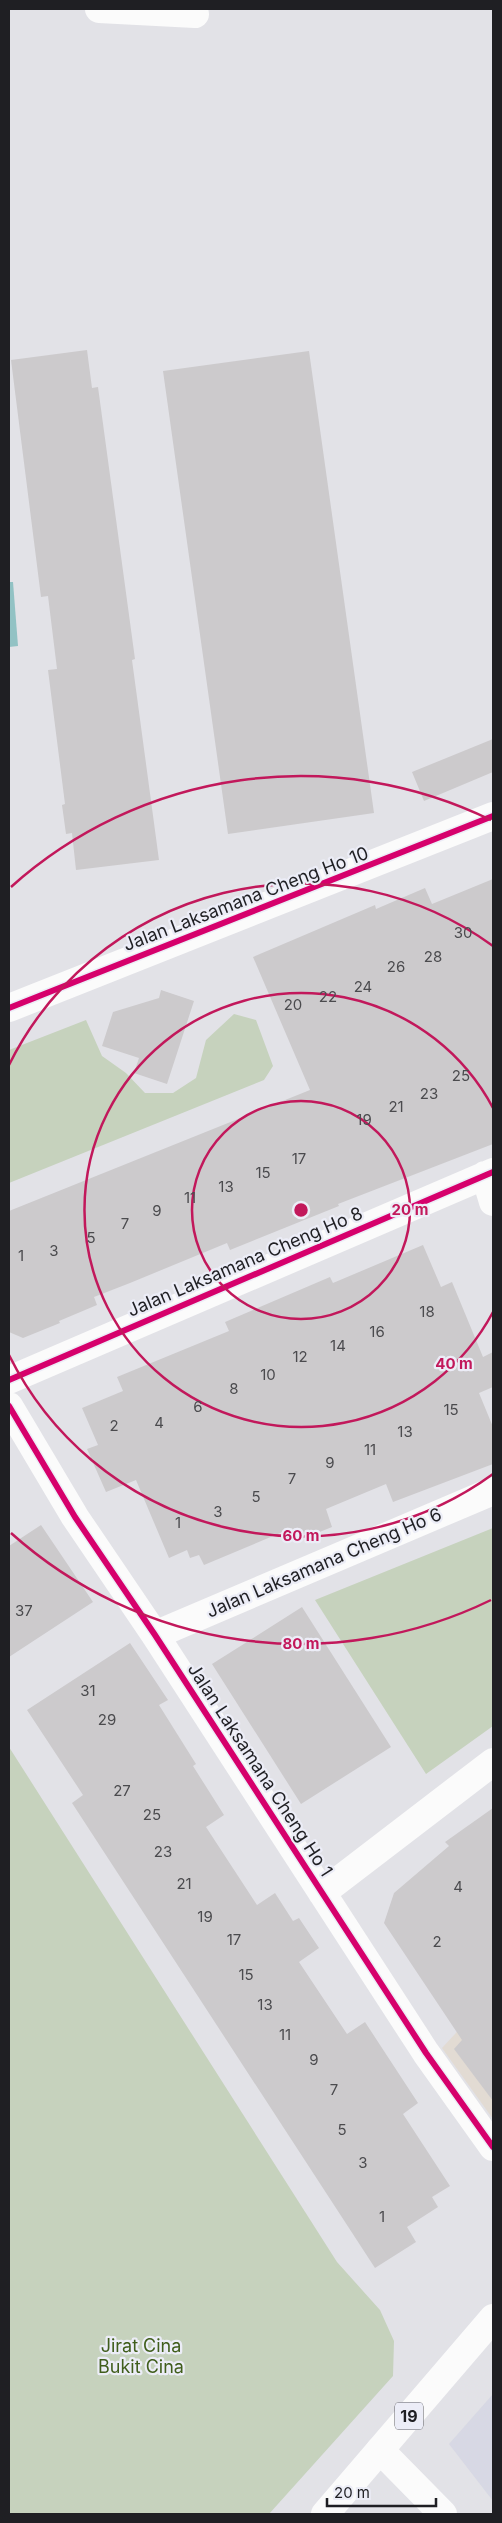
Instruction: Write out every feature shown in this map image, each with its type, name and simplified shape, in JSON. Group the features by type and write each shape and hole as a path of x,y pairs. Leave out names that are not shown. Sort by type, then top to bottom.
{"street":[{"path":"99,9 195,14"},
{"name":"Jalan Laksamana Cheng Ho 10","path":"9,1008 493,816"},
{"path":"489,1174 493,1202"},
{"name":"Jalan Laksamana Cheng Ho 8","path":"9,1380 489,1174"},
{"name":"Jalan Laksamana Cheng Ho 1","path":"9,1406 75,1517 155,1634 426,2053 493,2147"},
{"name":"Jalan Laksamana Cheng Ho 6","path":"155,1634 493,1491"},
{"path":"322,1893 493,1762"},
{"name":"19","path":"325,2514 493,2318"},
{"path":"380,2450 444,2514"}],"shaded area":[{"path":"493,1993 493,2119 442,2048"},
{"path":"493,2394 493,2501 449,2444"}],"green space":[{"path":"234,1014 256,1020 273,1066 264,1080 9,1183 9,1050 86,1020 102,1056 126,1073 145,1093 173,1093 196,1078 206,1040"},
{"path":"493,1528 493,1726 426,1774 315,1600"},
{"name":"Jirat Cina Bukit Cina","path":"9,1747 337,2262 380,2310 394,2341 393,2376 269,2514 9,2514"}],"water":[{"path":"9,582 13,582 18,646 9,647"}],"building":[{"path":"87,350 92,388 98,387 135,659 132,660 159,860 76,870 72,833 66,834 62,805 65,804 48,670 57,669 48,596 41,597 11,360"},
{"path":"309,351 374,813 228,834 163,371"},
{"path":"493,739 493,772 424,801 412,772"},
{"path":"493,879 493,1144 338,1204 339,1206 230,1250 227,1243 94,1297 97,1305 23,1338 9,1332 9,1211 310,1090 253,957 375,905 376,909 425,888 432,904"},
{"path":"161,990 194,1001 167,1084 134,1073 139,1058 102,1046 113,1012 159,998"},
{"path":"423,1245 441,1287 452,1282 483,1357 493,1352 493,1387 479,1393 493,1427 493,1464 393,1502 386,1484 326,1509 332,1527 297,1541 292,1528 204,1565 199,1555 190,1558 187,1550 169,1558 136,1480 106,1492 87,1449 98,1445 82,1408 123,1391 117,1377 229,1331 225,1322 330,1277 333,1283"},
{"path":"41,1525 93,1602 9,1657 9,1546"},
{"path":"302,1607 391,1747 301,1804 212,1664"},
{"path":"130,1643 168,1700 159,1705 196,1764 193,1766 224,1815 206,1827 257,1905 275,1893 293,1921 299,1918 319,1948 299,1962 347,2034 365,2022 418,2103 403,2114 450,2186 432,2197 438,2207 407,2227 416,2242 375,2268 72,1803 83,1795 27,1710"},
{"path":"493,1808 493,2101 454,2049 462,2040 384,1923 394,1893 449,1846 445,1842"}],"cycle path":[{"path":"9,1008 493,816"},
{"path":"9,1380 493,1172"},
{"path":"9,1406 75,1517 155,1635 426,2053 493,2147"}]}
